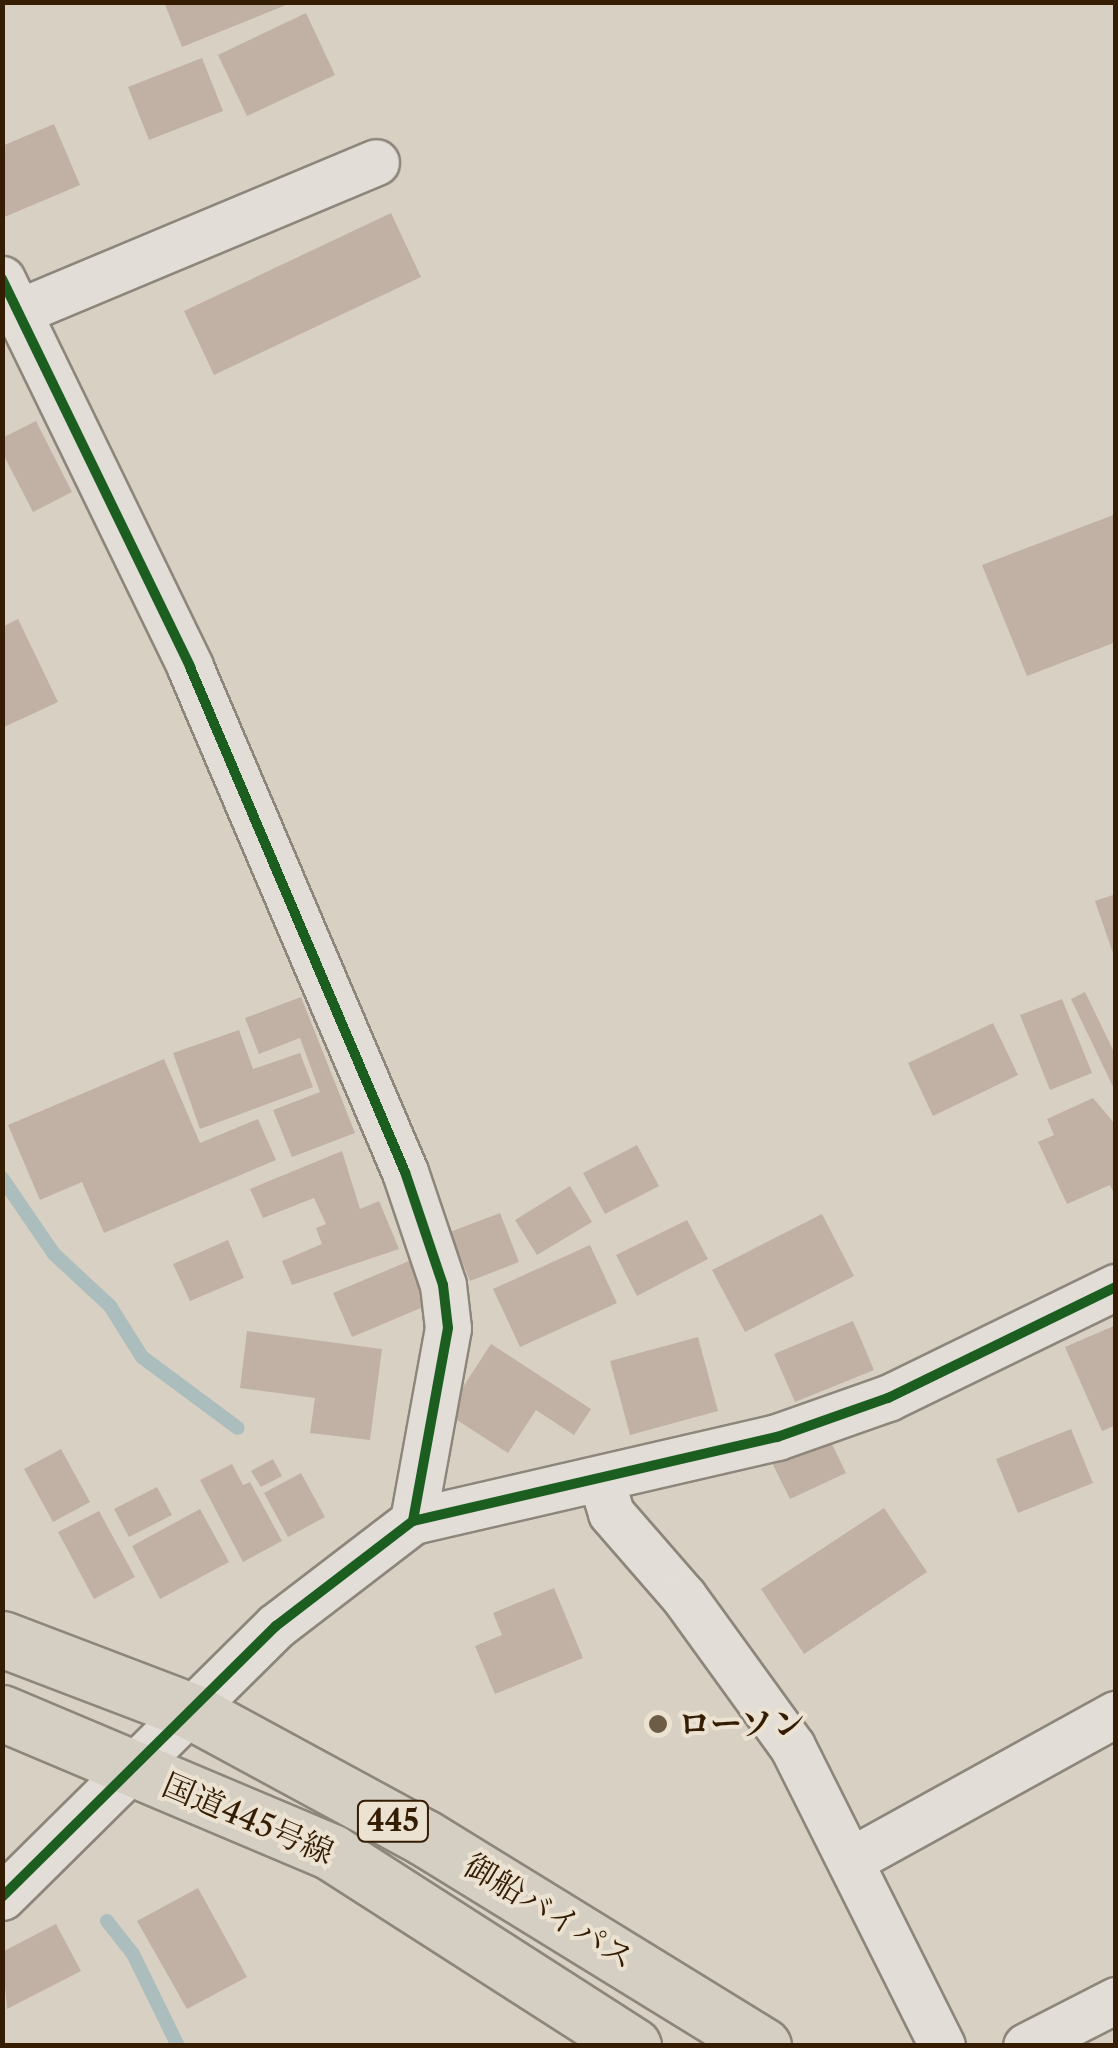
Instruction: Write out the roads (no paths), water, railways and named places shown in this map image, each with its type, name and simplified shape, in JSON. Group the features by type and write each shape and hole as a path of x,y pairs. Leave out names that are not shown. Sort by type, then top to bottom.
{"highway":[{"name":"御船バイパス","path":"2,1639 191,1711 424,1838 762,2046"},
{"name":"国道445号線","path":"2,1713 331,1852 632,2046"}],"street":[{"path":"376,162 10,296 190,667 405,1172 443,1285 448,1328 413,1521"},
{"path":"2,1897 276,1626 413,1521 777,1437 888,1398 1116,1288"},
{"path":"601,1480 611,1513 684,1597 792,1746 942,2046"},
{"path":"850,1860 1116,1714"},
{"path":"1026,2046 1116,2000"}],"waterway":[{"path":"2,1178 54,1254 110,1306 142,1357 238,1428"},
{"path":"107,1921 133,1954 178,2046"}],"place":[{"name":"ローソン","path":"658,1724"}]}
